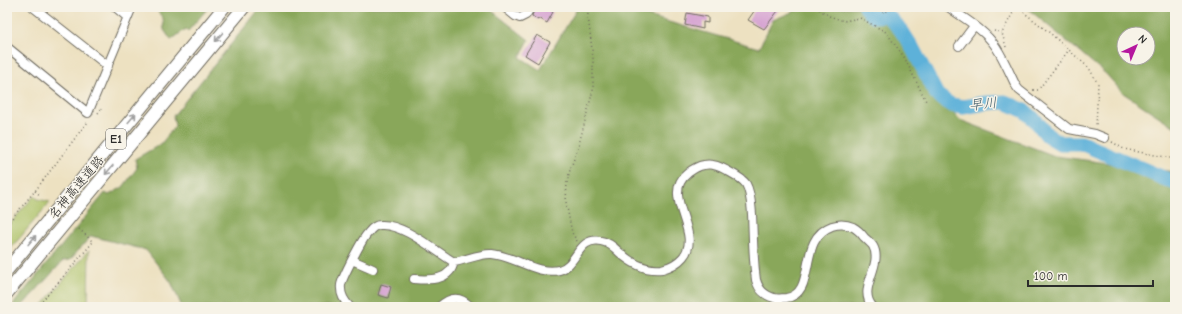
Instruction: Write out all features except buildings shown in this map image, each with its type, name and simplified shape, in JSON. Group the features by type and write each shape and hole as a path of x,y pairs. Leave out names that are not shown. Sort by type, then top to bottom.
{"highway":[{"name":"名神高速道路","path":"7,270 224,7"},
{"name":"名神高速道路","path":"7,293 244,7"}],"street":[{"path":"33,7 108,66"},
{"path":"115,7 128,17"},
{"path":"7,47 88,113 132,7"},
{"path":"504,7 520,18 526,15 529,10"},
{"path":"948,7 974,26 992,42 997,48 1019,90 1068,129 1095,134 1105,138"},
{"path":"959,46 974,26"},
{"path":"350,307 345,302 341,293 341,284 367,233 375,226 380,225 400,229 454,262 492,254 514,260 542,271 561,270 570,263 586,243 594,240 602,240 611,245 634,264 648,269 661,269 677,263 686,254 688,247 688,238 679,201 678,189 681,180 685,175 698,166 707,164 717,165 740,178 746,184 750,197 756,280 758,288 764,294 776,298 792,297 797,294 803,285 809,256 814,242 826,228 842,224 852,227 858,231 873,245 875,253 874,263 867,291 869,301 873,307"},
{"path":"352,260 373,269"},
{"path":"414,279 426,280 440,277 450,271 454,262"},
{"path":"439,307 446,300 453,299 461,300 471,307"}],"path":[{"path":"581,248 572,233 566,202 567,182 578,148 593,90 593,58 587,7"},
{"path":"816,7 829,16 844,21 860,18 886,32 904,57 926,101"},
{"path":"876,7 883,12 888,11 893,7"},
{"path":"1007,51 1002,33 1016,7 1050,33 1086,64 1098,84 1095,134"},
{"path":"1038,95 1032,90 1038,90 1069,50"},
{"path":"97,113 102,108"},
{"path":"7,224 35,191 82,129 92,119"},
{"path":"1105,138 1124,150 1175,159"},
{"path":"35,191 41,196"},
{"path":"37,307 93,242 76,227"}],"green space":[{"path":"154,7 209,7 188,31 186,29 171,40 164,30 163,18"},
{"path":"261,7 487,7 529,40 520,57 540,70 578,7 617,7 759,48 773,20 804,7 875,7 888,13 914,49 925,80 960,120 1055,156 1175,172 1175,307 182,307 171,282 146,250 91,236 70,260 63,261 21,307 11,307 105,193 109,195 123,187 137,168 135,159 161,144 175,126 173,116"},
{"path":"1026,7 1175,7 1175,127 1123,93 1106,74"},
{"path":"34,196 38,199 50,202 7,253 7,227"},
{"path":"89,250 88,307 41,307"}],"waterway":[{"name":"早川","path":"866,7 875,16 884,15 889,17 901,30 913,49 937,95 951,105 963,107 986,103 1005,102 1025,111 1036,121 1047,135 1060,143 1081,143 1175,183"}]}
